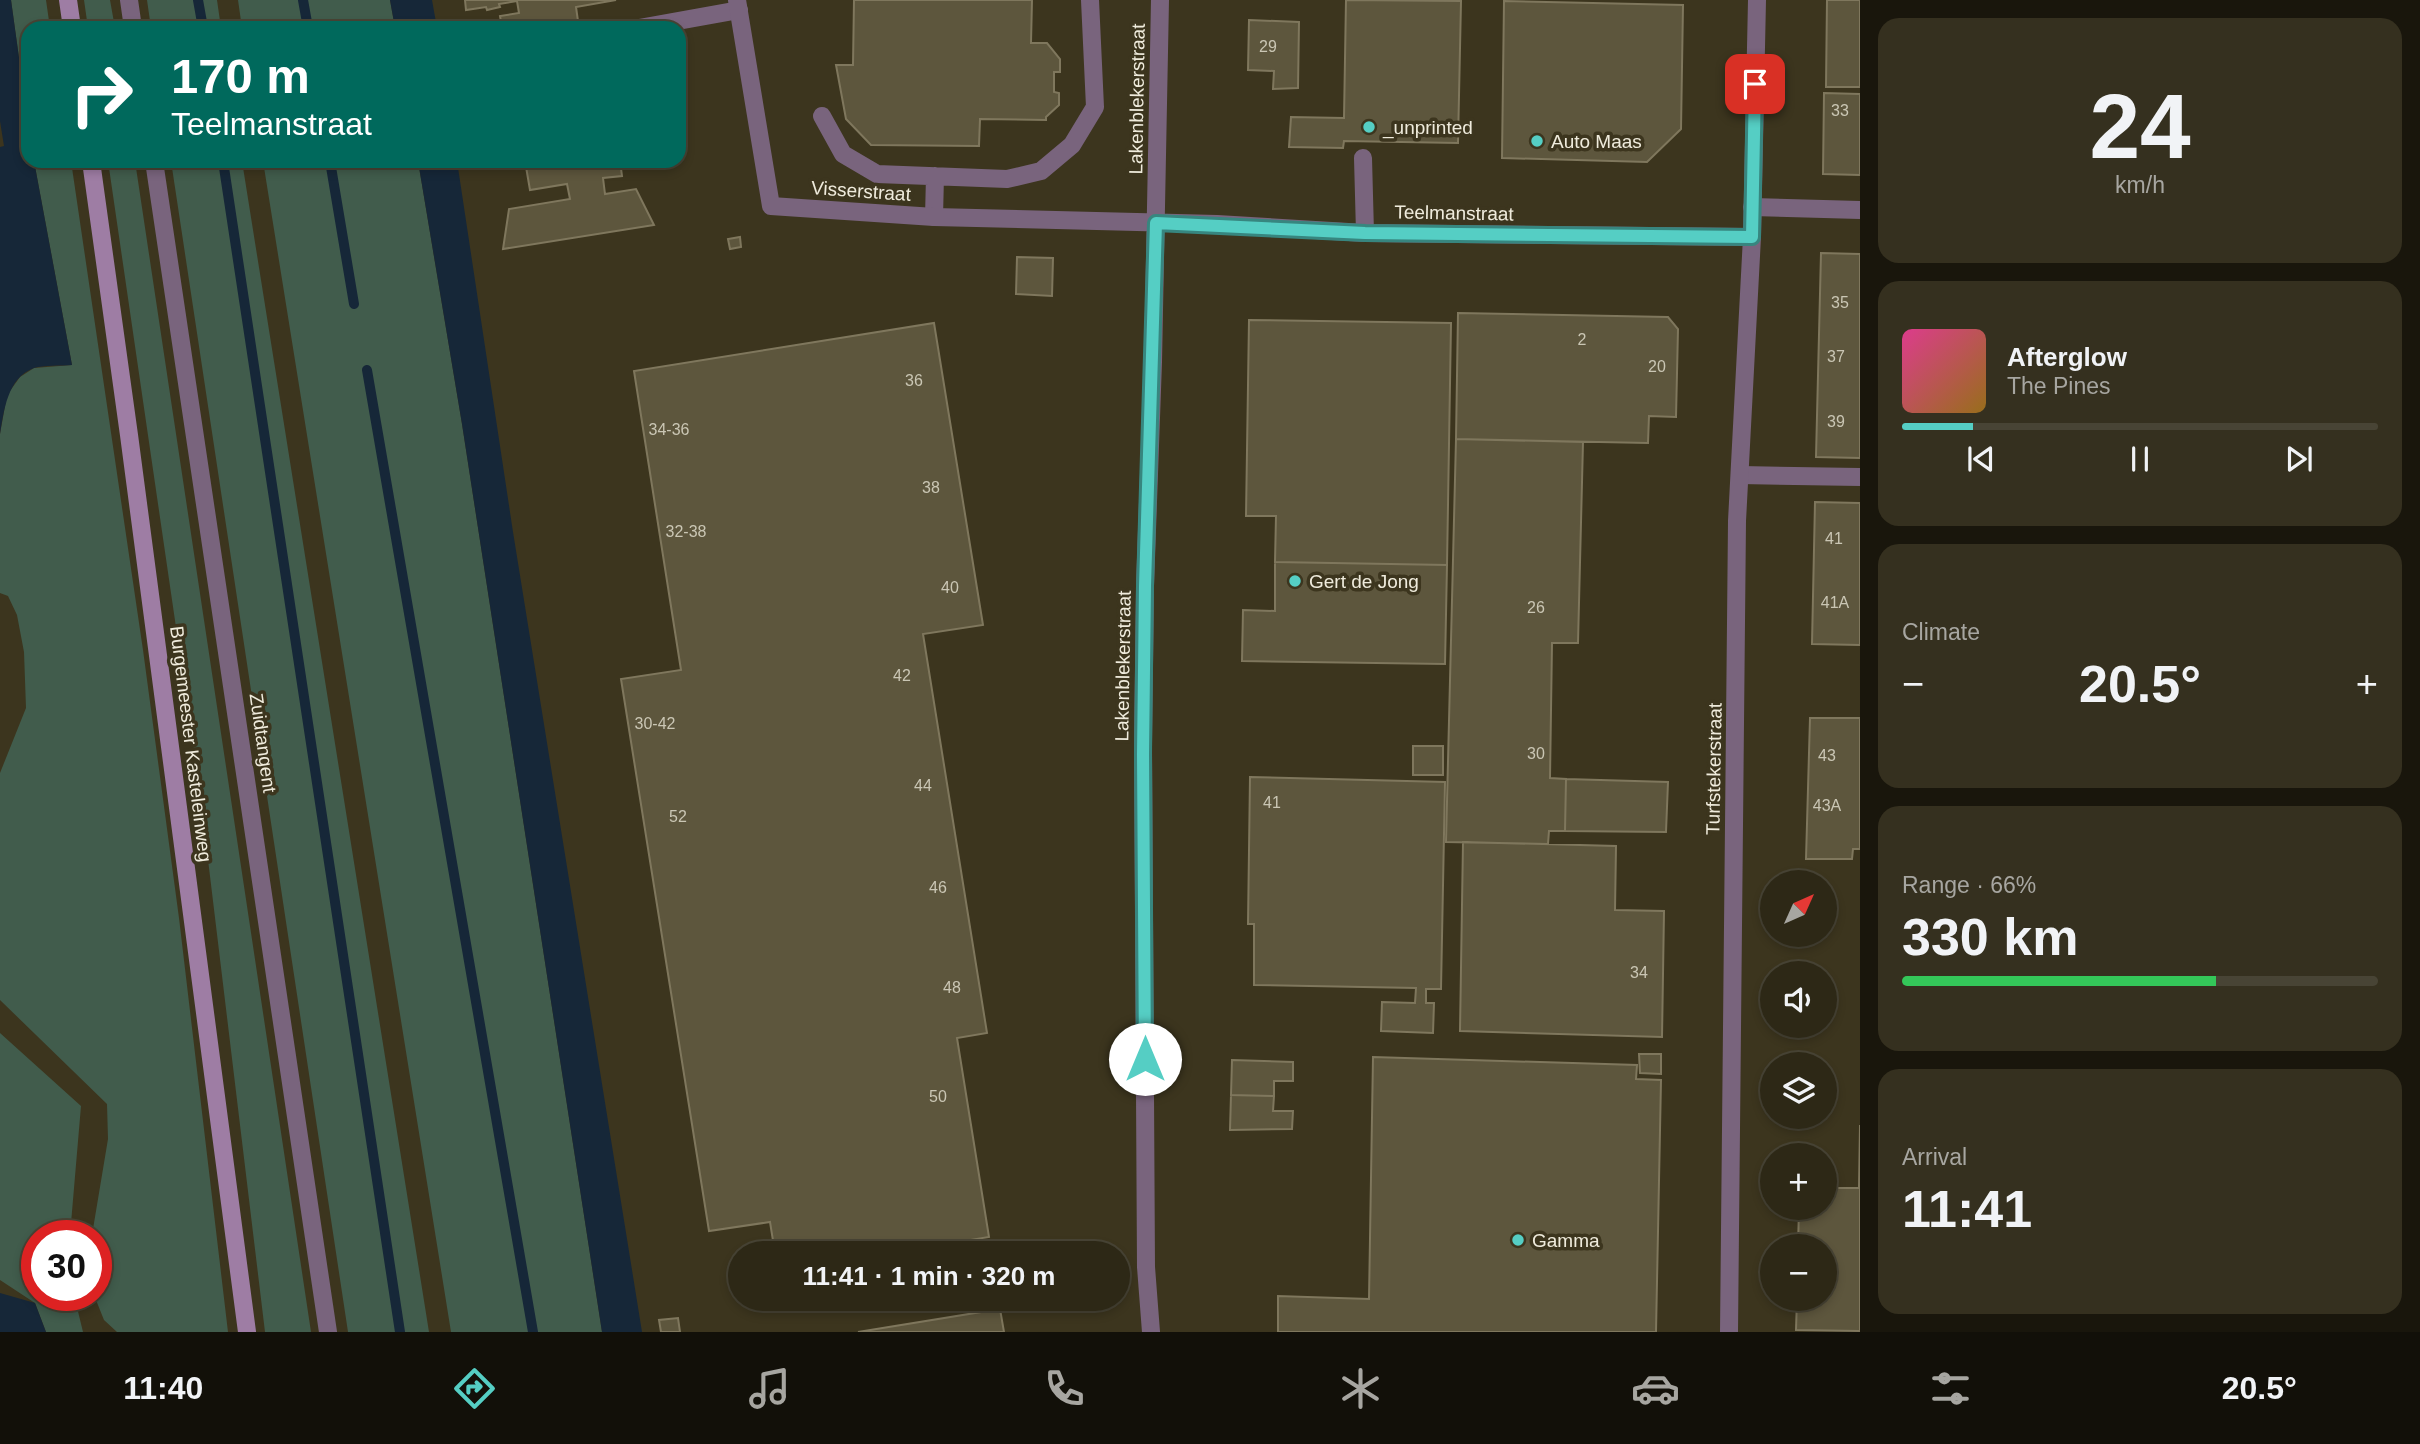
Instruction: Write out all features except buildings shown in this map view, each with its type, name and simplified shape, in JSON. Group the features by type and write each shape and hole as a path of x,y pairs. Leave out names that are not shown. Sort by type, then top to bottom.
{"main road":[{"path":"68,0 71,21"},
{"name":"Burgemeester Kasteleinweg","path":"92,168 247,1332"}],"street":[{"path":"129,0 132,21"},
{"path":"822,116 843,154 877,174 1007,179 1041,171 1072,145 1095,107 1090,0"},
{"name":"Lakenblekerstraat","path":"1151,1332 1146,1267 1143,745 1160,0"},
{"name":"Turfstekerstraat","path":"1728,1332 1740,475 1752,237 1756,0"},
{"path":"669,21 738,5"},
{"name":"Visserstraat","path":"738,5 771,206 934,216 1156,223"},
{"path":"1363,158 1365,233"},
{"name":"Zuidtangent","path":"155,168 328,1332"},
{"path":"934,216 935,176"},
{"path":"1752,208 1860,210"},
{"name":"Teelmanstraat","path":"1156,223 1365,233 1752,237"},
{"path":"1740,475 1860,477"}],"green space":[{"path":"11,0 46,0 49,21 21,21 21,72"},
{"path":"84,0 110,0 114,21 87,21"},
{"path":"147,0 217,0 220,21 150,21"},
{"path":"238,0 390,0 394,21 241,21"},
{"path":"35,168 72,168 143,650 179,918 228,1332 117,1332 104,1320 100,1311 112,1311 112,1220 94,1220 108,1139 107,1104 0,1000 0,773 26,708 24,652 17,615 8,596 0,593 0,434 7,395 20,377 34,368 72,365"},
{"path":"109,168 136,168 311,1332 265,1332 199,785"},
{"path":"172,168 243,168 429,1332 348,1332"},
{"path":"264,168 419,168 462,424 602,1332 451,1332"},
{"path":"0,1033 81,1106 71,1220 21,1220 21,1294 0,1280"},
{"path":"38,1311 78,1311 83,1332 46,1332"}],"water":[{"path":"0,0 11,0 21,72 21,168 35,168 72,365 34,368 18,379 8,396 0,434 0,147 4,146 0,121"},
{"path":"390,0 432,0 436,21 394,21"},
{"path":"419,168 458,168 513,532 642,1332 602,1332 462,424"},
{"path":"0,1293 21,1299 21,1311 38,1311 46,1332 0,1332"}],"waterway":[{"path":"198,0 202,21"},
{"path":"303,0 307,21"},
{"path":"224,168 400,1332"},
{"path":"331,168 354,304"},
{"path":"367,370 533,1332"}],"place":[{"name":"_unprinted","path":"1369,127"},
{"name":"Auto Maas","path":"1537,141"},
{"name":"Gert de Jong","path":"1295,581"},
{"name":"Gamma","path":"1518,1240"}],"route":[{"path":"1145,1059 1145,586 1156,223 1365,233 1752,237 1755,84"}]}
